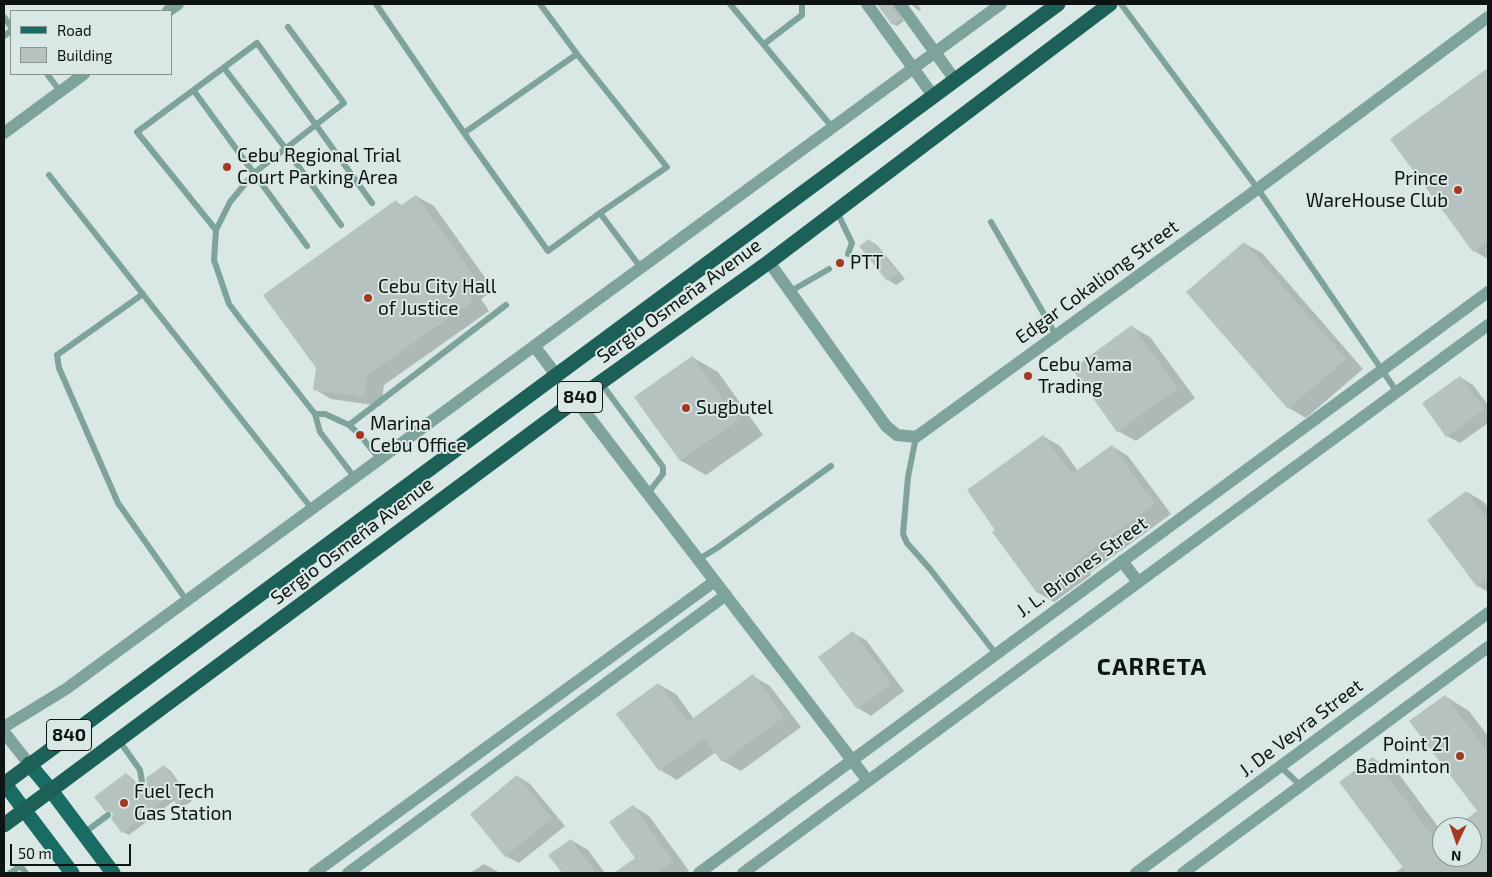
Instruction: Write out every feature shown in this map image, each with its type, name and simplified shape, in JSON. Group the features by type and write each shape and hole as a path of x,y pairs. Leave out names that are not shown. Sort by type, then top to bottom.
{"highway":[{"name":"Sergio Osmeña Avenue","path":"4,783 1058,4"},
{"name":"Sergio Osmeña Avenue","path":"4,825 576,400 769,262 1110,4"}],"main road":[{"path":"29,764 113,873"},
{"path":"4,783 72,873"}],"street":[{"path":"867,4 934,96"},
{"path":"900,4 955,80"},
{"path":"4,727 66,689 1001,4"},
{"name":"Edgar Cokaliong Street","path":"916,437 1258,188 1488,17"},
{"path":"4,134 83,75"},
{"path":"769,262 886,426 897,434 916,437"},
{"name":"J. L. Briones Street","path":"700,873 1488,292"},
{"path":"743,873 1488,325"},
{"path":"535,347 557,376"},
{"path":"576,400 868,781"},
{"path":"1122,561 1138,582"},
{"path":"314,873 715,581"},
{"path":"348,873 726,595"},
{"name":"J. De Veyra Street","path":"1136,873 1488,613"},
{"path":"1183,873 1302,787 1488,647"},
{"path":"4,732 29,764"},
{"path":"475,756 487,771"}],"lane":[{"path":"376,4 464,133 548,251 600,212 667,167 577,54 540,4"},
{"path":"730,4 832,127"},
{"path":"764,44 802,15 802,4"},
{"path":"1121,4 1258,188 1397,392"},
{"path":"288,27 344,103 254,173 230,202 216,230 214,260 230,304 315,414 320,432 355,478"},
{"path":"216,230 137,132 257,43 372,203"},
{"path":"464,133 577,54"},
{"path":"224,68 341,225"},
{"path":"48,75 60,92"},
{"path":"194,91 307,246"},
{"path":"49,174 312,509"},
{"path":"836,211 852,243 848,254"},
{"path":"600,212 642,268"},
{"path":"991,222 1056,335"},
{"path":"791,291 829,269"},
{"path":"143,294 57,355 59,368 118,503 187,601"},
{"path":"349,425 506,306"},
{"path":"601,382 663,466 663,474 648,493"},
{"path":"315,414 325,414 349,425 360,434 380,460"},
{"path":"916,437 908,478 903,534 907,543 996,654"},
{"path":"698,559 717,548 831,466"},
{"path":"118,739 140,770 142,782 139,790"},
{"path":"1281,767 1302,787"},
{"path":"84,833 108,816"},
{"path":"10,873 20,867 26,873"}],"building":[{"path":"877,4 892,4 893,9 901,19 892,25"},
{"name":"Prince WareHouse Club","path":"1488,68 1488,240 1473,252 1390,139"},
{"name":"Cebu City Hall of Justice","path":"416,195 477,280 464,289 473,301 367,375 364,397 313,390 316,368 263,295 396,200 400,206"},
{"path":"869,239 898,273 887,281 859,246"},
{"path":"1244,242 1346,359 1288,409 1186,292"},
{"path":"1132,325 1178,388 1117,432 1072,369"},
{"name":"Sugbutel","path":"692,356 738,420 680,461 634,397"},
{"path":"1460,376 1485,409 1446,437 1422,403"},
{"path":"1043,435 1072,474 1112,445 1155,504 1074,563 1075,565 1037,593 992,532 995,530 967,490"},
{"path":"1466,491 1488,520 1488,578 1477,587 1427,520"},
{"path":"853,631 892,684 857,709 818,657"},
{"path":"753,674 784,717 722,762 704,738 659,771 616,714 658,683 688,722"},
{"path":"1445,695 1488,753 1488,873 1407,873 1339,782 1373,757 1432,836 1432,867 1482,867 1482,817 1469,817 1477,811 1409,721"},
{"name":"Fuel Tech Gas Station","path":"164,765 187,797 177,805 170,796 122,833 111,819 112,812 105,811 94,797 126,773 136,785 135,793 138,795 142,794 147,784 146,778"},
{"path":"517,775 552,818 505,857 470,814"},
{"path":"633,805 673,861 656,873 614,873 635,858 609,822"},
{"path":"571,839 596,873 562,873 548,855"}],"place":[{"name":"Cebu Regional Trial Court Parking Area","path":"227,167"},
{"name":"Prince WareHouse Club","path":"1458,190"},
{"name":"PTT","path":"840,263"},
{"name":"Cebu City Hall of Justice","path":"368,298"},
{"name":"Cebu Yama Trading","path":"1028,376"},
{"name":"Sugbutel","path":"686,408"},
{"name":"Marina Cebu Office","path":"360,435"},
{"name":"Point 21 Badminton","path":"1460,756"},
{"name":"Fuel Tech Gas Station","path":"124,803"}],"district":[{"name":"CARRETA","path":"1152,667"}]}
